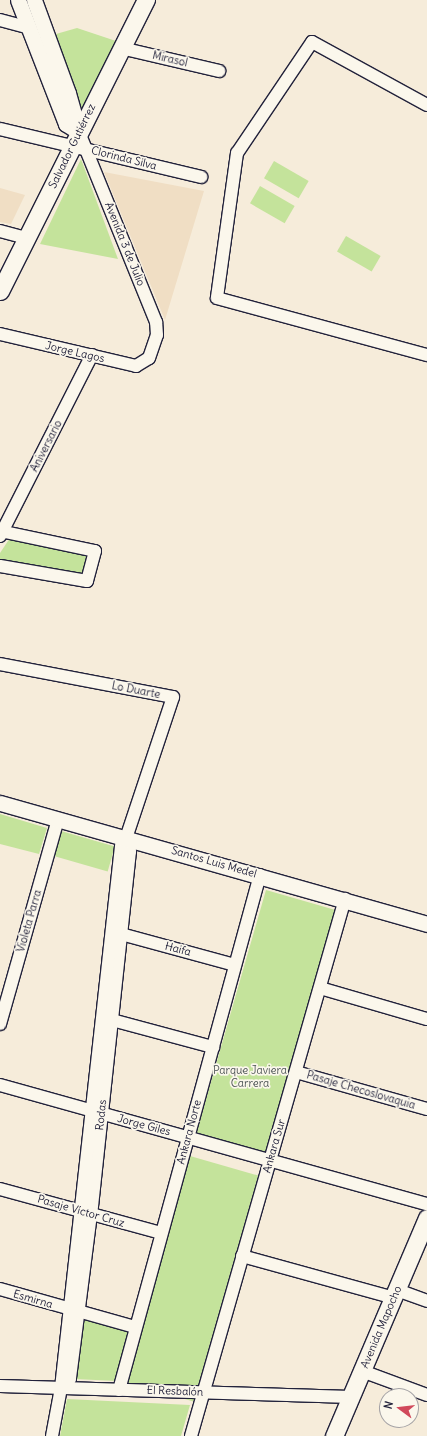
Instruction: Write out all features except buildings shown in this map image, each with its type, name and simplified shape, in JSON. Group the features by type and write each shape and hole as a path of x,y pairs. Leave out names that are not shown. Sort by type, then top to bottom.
{"main road":[{"name":"Salvador Gutiérrez","path":"0,291 27,238 80,142 121,48 146,0"},
{"name":"Avenida Mapocho","path":"334,1436 427,1218"}],"street":[{"name":"Avenida 3 de Julio","path":"18,0 66,124 80,142"},
{"name":"Avenida 3 de Julio","path":"34,0 80,142 156,322 157,335 149,358"},
{"path":"0,20 27,26"},
{"path":"426,354 217,298 238,153 312,42 427,105"},
{"name":"Mirasol","path":"121,48 220,71"},
{"name":"Clorinda Silva","path":"0,129 80,142 201,177"},
{"path":"0,232 27,238"},
{"name":"Jorge Lagos","path":"0,334 136,366 149,358"},
{"name":"Aniversario","path":"1,533 92,355"},
{"path":"0,566 87,582 95,551 1,533"},
{"name":"Lo Duarte","path":"0,664 173,698 124,837"},
{"name":"Santos Luis Medel","path":"0,803 346,899 427,924"},
{"name":"Violeta Parra","path":"0,1024 58,819"},
{"name":"Rodas","path":"96,1112 112,1020 130,851 124,837"},
{"name":"Rodas","path":"52,1436 73,1310 85,1212 124,837"},
{"name":"Ankara Norte","path":"119,1390 135,1327 260,875"},
{"name":"Ankara Sur","path":"191,1436 346,899"},
{"name":"Haifa","path":"121,934 235,965"},
{"path":"320,988 427,1020"},
{"path":"112,1020 213,1047"},
{"name":"Pasaje Checoslovaquia","path":"296,1072 427,1109"},
{"name":"Jorge Giles","path":"0,1085 427,1204"},
{"name":"Pasaje Víctor Cruz","path":"0,1188 161,1233"},
{"path":"242,1256 427,1301"},
{"name":"Esmirna","path":"0,1289 135,1327"},
{"path":"362,1371 427,1395"},
{"name":"El Resbalón","path":"0,1386 351,1397"}],"shaded area":[{"path":"104,172 204,191 165,320"},
{"path":"0,188 25,195 11,224 0,222"}],"green space":[{"path":"77,28 116,41 81,112 56,34"},
{"path":"81,159 118,259 40,244"},
{"path":"274,161 309,181 299,198 264,178"},
{"path":"260,186 295,206 285,223 250,203"},
{"path":"346,236 381,256 372,272 337,252"},
{"path":"10,538 87,554 82,576 0,560 0,553"},
{"path":"0,814 47,828 39,854 0,844"},
{"path":"61,831 115,846 108,871 54,856"},
{"name":"Parque Javiera Carrera","path":"266,890 337,910 267,1155 196,1134"},
{"path":"190,1156 258,1176 193,1401 125,1382"},
{"path":"83,1319 130,1331 117,1381 74,1379"},
{"path":"67,1399 190,1405 181,1436 60,1436"}]}
